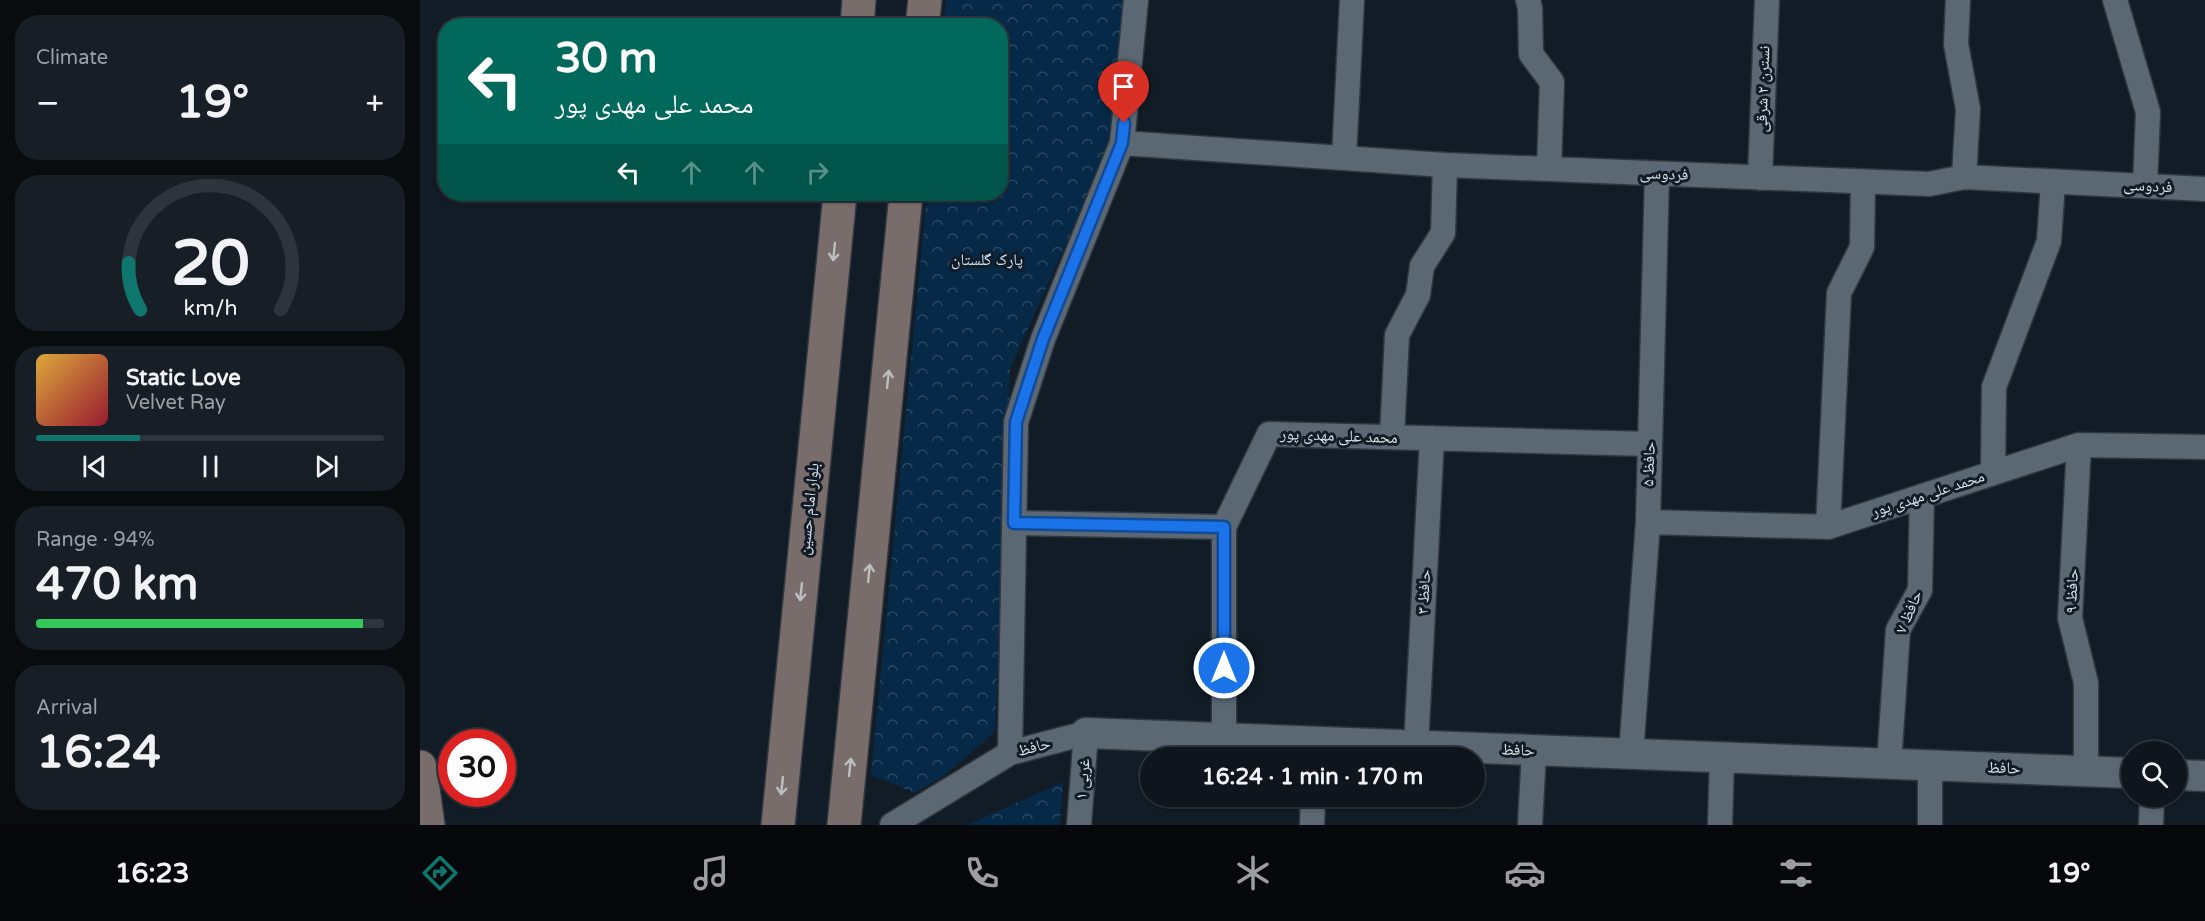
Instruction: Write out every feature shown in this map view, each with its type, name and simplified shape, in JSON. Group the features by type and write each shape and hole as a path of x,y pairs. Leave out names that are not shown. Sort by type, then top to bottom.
{"main road":[{"path":"858,18 859,0"},
{"path":"923,18 925,0"},
{"name":"بلوار امام حسین","path":"778,825 839,201"},
{"path":"844,825 905,201"},
{"path":"420,767 428,825"}],"street":[{"path":"1010,753 1016,422 1043,339 1122,143 1136,0"},
{"path":"1344,158 1352,0"},
{"path":"1528,0 1531,54 1552,82 1549,169"},
{"name":"نسترن ۲ شرقی","path":"1760,178 1767,0"},
{"path":"1958,0 1956,44 1968,109 1964,177"},
{"path":"2115,0 2148,111 2145,186"},
{"name":"فردوسی","path":"1122,143 1445,165 1929,184 1964,177 2205,189"},
{"path":"1392,437 1397,335 1418,295 1422,266 1443,233 1445,165"},
{"name":"حافظ ۵","path":"1631,754 1648,522 1657,174"},
{"path":"1828,527 1839,293 1862,247 1863,182"},
{"path":"1993,473 1994,387 2049,242 2053,182"},
{"name":"محمد علی مهدی پور","path":"1224,527 1269,434 1650,444"},
{"name":"حافظ ۳","path":"1416,746 1432,438"},
{"name":"محمد علی مهدی پور","path":"1648,522 1828,527 2079,445 2205,447"},
{"name":"حافظ ۹","path":"2079,445 2070,618 2086,683 2086,771"},
{"name":"حافظ ۷","path":"1889,764 1898,630 1920,590 1922,496"},
{"path":"1014,523 1224,527 1224,738"},
{"name":"حافظ","path":"892,825 1010,753 1086,733 1224,738 1292,747"},
{"name":"۱ غربی","path":"1079,825 1086,733"},
{"name":"حافظ","path":"1391,747 1533,750 2121,773"},
{"path":"1530,825 1533,750"},
{"path":"1720,825 1722,758"},
{"path":"1930,765 1930,825"},
{"path":"2187,775 2205,776"},
{"path":"1312,825 1313,807"},
{"path":"2151,825 2152,807"}],"green space":[{"name":"پارک گلستان","path":"946,0 1124,0 1112,141 1010,369 995,732 945,775 915,793 871,775 926,201 1008,201 1008,18 944,18"},
{"path":"1063,782 1060,825 967,825"}],"route":[{"path":"1124,123 1122,143 1043,339 1016,422 1014,523 1224,527 1224,668"}]}
